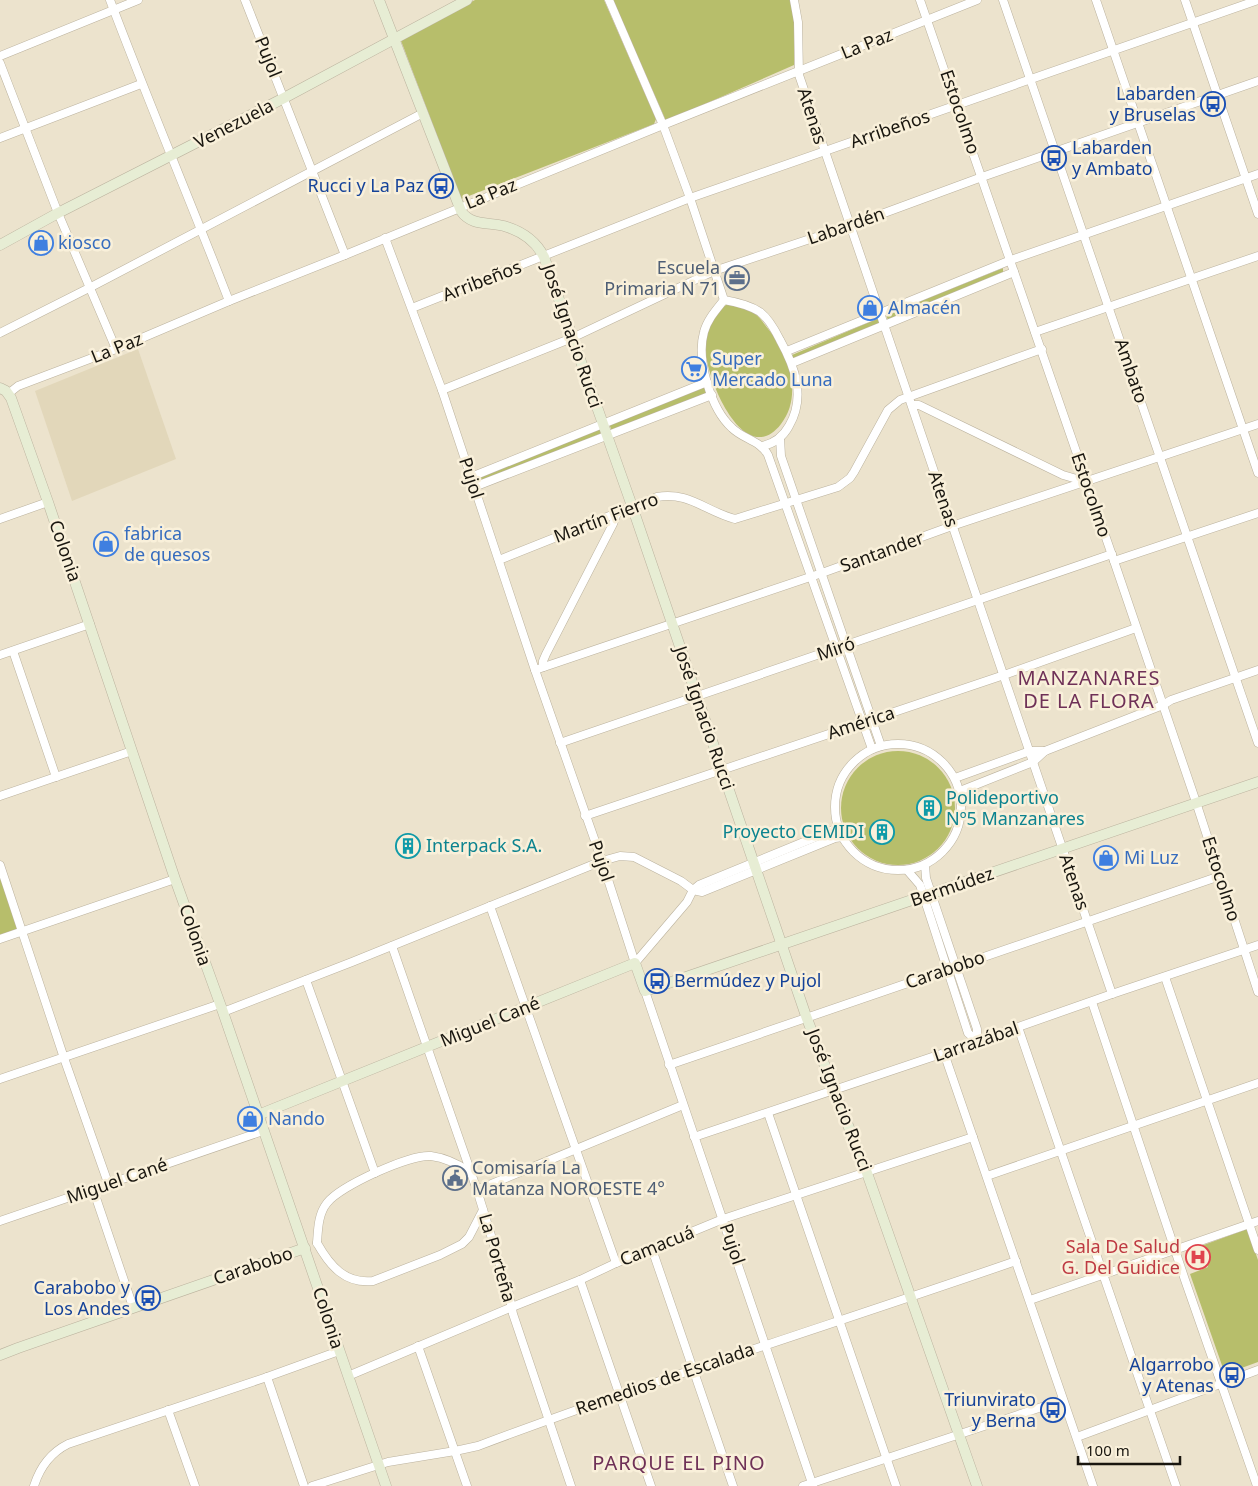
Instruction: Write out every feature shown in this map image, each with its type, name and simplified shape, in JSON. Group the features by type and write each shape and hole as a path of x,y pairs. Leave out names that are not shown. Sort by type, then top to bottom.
{"street":[{"path":"110,0 141,84 202,229 229,301"},
{"path":"0,56 138,0"},
{"name":"Pujol","path":"245,0 345,255"},
{"path":"379,0 459,207"},
{"name":"Venezuela","path":"0,245 58,213 284,98 467,0"},
{"path":"609,0 663,125 724,300"},
{"name":"Atenas","path":"794,0 798,22 798,72 1112,994"},
{"name":"Estocolmo","path":"920,0 1042,349 1196,802 1258,992"},
{"name":"La Paz","path":"4,391 116,349 459,207 977,0"},
{"name":"Ambato","path":"1003,0 1258,743"},
{"path":"1096,0 1258,472"},
{"path":"1185,0 1258,214"},
{"name":"Arribeños","path":"412,308 690,198 1258,0"},
{"path":"0,63 58,213 116,349"},
{"name":"Labardén","path":"442,390 572,338 714,271 849,226 982,176 1258,81"},
{"path":"0,138 141,84"},
{"path":"0,333 423,112"},
{"path":"787,351 1010,260 1258,174"},
{"name":"José Ignacio Rucci","path":"459,207 464,216 470,220 503,226 522,234 536,245 544,257 632,506 806,1016 867,1173 977,1486"},
{"name":"Pujol","path":"385,238 442,390 535,670 602,861 682,1105 723,1219 813,1484"},
{"path":"1036,332 1258,256"},
{"path":"792,363 1014,272"},
{"path":"724,300 760,312 773,327 792,363 797,384 798,404 793,420 780,438 763,446"},
{"path":"724,300 713,313 704,332 701,356 707,382 718,408 729,426 741,435 763,446 768,455 872,749"},
{"name":"Martín Fierro","path":"499,560 657,497 680,496 699,502 735,519 838,487 850,478 888,410 900,400 1042,349"},
{"path":"471,477 707,382"},
{"name":"Colonia","path":"4,391 48,502 386,1486"},
{"path":"474,487 712,395"},
{"path":"912,405 919,405 1064,475 1087,482"},
{"name":"Santander","path":"535,670 822,573 952,526 1161,458 1258,424"},
{"path":"780,438 781,456 881,746"},
{"path":"1064,475 1067,481 1067,488"},
{"path":"0,519 48,502"},
{"path":"544,667 543,661 546,654 617,513"},
{"name":"Miró","path":"560,743 978,601 1258,513"},
{"path":"0,655 90,624"},
{"name":"América","path":"585,816 1004,675 1136,628"},
{"path":"13,651 56,777"},
{"path":"960,791 1034,762 1045,752 1163,705 1171,700 1258,670"},
{"path":"900,744 919,747 936,756 955,778 960,791 962,810 958,830 954,838 941,854 925,864 907,870 888,870 870,864 854,853 838,828 835,800 844,773 856,759 881,746 900,744"},
{"path":"0,796 132,751"},
{"path":"955,778 1030,751 1045,752"},
{"name":"Bermúdez","path":"645,992 1258,782"},
{"path":"0,1079 306,980 602,861 620,856 634,857 681,881 693,890 702,892 838,828"},
{"path":"755,866 835,838 843,837"},
{"path":"925,864 924,874 928,895 947,969 968,1033 977,1041"},
{"path":"0,865 108,1184"},
{"path":"907,870 928,895 957,966 978,1029 977,1041"},
{"name":"Carabobo","path":"669,1065 806,1016 1220,876"},
{"path":"0,939 176,879"},
{"name":"Miguel Cané","path":"258,1115 635,963 687,902 693,890"},
{"path":"490,906 616,1263"},
{"name":"Larrazábal","path":"694,1137 1258,945"},
{"name":"La Porteña","path":"392,946 477,1190 512,1307 571,1486"},
{"path":"1164,978 1258,1250"},
{"path":"306,980 374,1173"},
{"path":"1092,1002 1257,1486"},
{"path":"1018,1027 1176,1486"},
{"path":"944,1053 1093,1486"},
{"path":"987,1176 1258,1083"},
{"path":"477,1190 682,1105"},
{"path":"768,1113 896,1486"},
{"name":"Miguel Cané","path":"0,1221 263,1131"},
{"name":"Camacuá","path":"348,1376 723,1219 973,1137"},
{"path":"470,1172 446,1159 420,1156 374,1173 343,1189 326,1204 321,1215 317,1243 332,1266 343,1275 352,1280 373,1281 440,1255 462,1244 469,1237 483,1210"},
{"path":"94,1189 133,1307"},
{"path":"1030,1300 1258,1221"},
{"name":"Carabobo","path":"0,1355 317,1243"},
{"path":"652,1249 733,1486"},
{"name":"Remedios de Escalada","path":"312,1486 378,1464 478,1446 620,1394 1016,1261"},
{"path":"580,1280 651,1486"},
{"path":"418,1346 467,1486"},
{"path":"34,1486 45,1461 60,1447 267,1378 339,1351"},
{"path":"1077,1437 1258,1370"},
{"path":"267,1378 304,1486"},
{"path":"802,1486 813,1484 1064,1400"},
{"path":"168,1410 195,1486"}],"shaded area":[{"path":"138,349 176,459 72,501 35,391"}],"green space":[{"path":"475,0 604,0 656,119 654,124 461,199 400,38"},
{"path":"613,0 791,0 795,24 794,65 666,121"},
{"path":"1003,268 1003,272 888,320 886,315"},
{"path":"729,304 741,307 758,316 776,340 791,376 792,389 788,413 781,424 767,436 753,436 740,428 729,414 711,376 706,358 706,337 716,314"},
{"path":"879,318 881,323 794,359 792,355"},
{"path":"706,386 709,394 612,431 609,424"},
{"path":"600,428 602,433 477,484 475,478"},
{"path":"898,751 920,755 938,768 951,786 955,808 951,830 938,848 920,861 898,865 876,861 858,848 845,830 841,808 845,786 858,768 876,755"},
{"path":"0,874 20,932 0,938"},
{"path":"1247,1229 1258,1260 1258,1362 1225,1374 1190,1274 1208,1267 1201,1246"}],"place":[{"name":"Labarden y Bruselas","path":"1213,104"},
{"name":"Labarden y Ambato","path":"1054,158"},
{"name":"Rucci y La Paz","path":"441,186"},
{"name":"kiosco","path":"41,243"},
{"name":"Escuela Primaria N 71","path":"737,278"},
{"name":"Almacén","path":"870,308"},
{"name":"Super Mercado Luna","path":"694,369"},
{"name":"fabrica de quesos","path":"106,544"},
{"name":"Polideportivo Nº5 Manzanares","path":"929,808"},
{"name":"Proyecto CEMIDI","path":"882,832"},
{"name":"Interpack S.A.","path":"408,846"},
{"name":"Mi Luz","path":"1106,858"},
{"name":"Bermúdez y Pujol","path":"657,981"},
{"name":"Nando","path":"250,1119"},
{"name":"Comisaría La Matanza NOROESTE 4°","path":"455,1178"},
{"name":"Sala De Salud G. Del Guidice","path":"1198,1257"},
{"name":"Carabobo y Los Andes","path":"148,1298"},
{"name":"Algarrobo y Atenas","path":"1232,1375"},
{"name":"Triunvirato y Berna","path":"1053,1410"}],"district":[{"name":"MANZANARES DE LA FLORA","path":"1089,690"},
{"name":"PARQUE EL PINO","path":"679,1463"}]}
